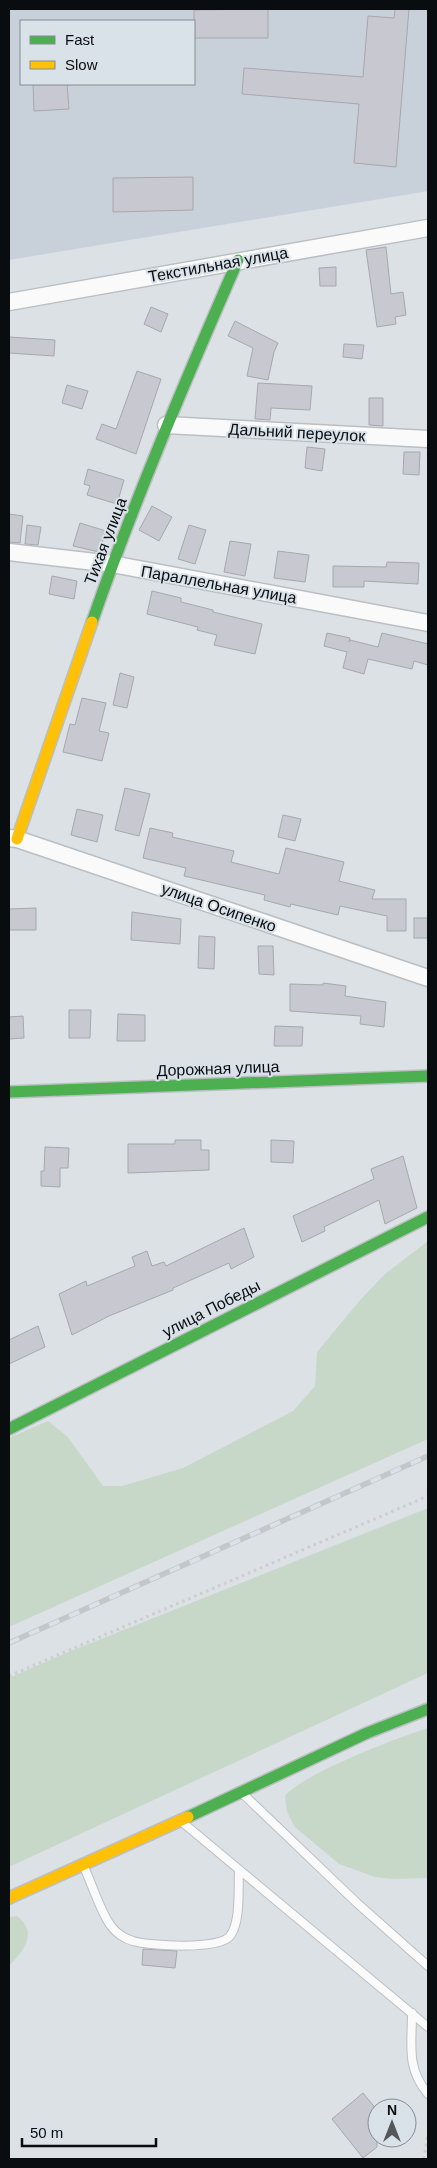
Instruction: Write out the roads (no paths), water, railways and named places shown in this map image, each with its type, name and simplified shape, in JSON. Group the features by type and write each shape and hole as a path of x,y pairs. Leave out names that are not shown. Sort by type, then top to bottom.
{"street":[{"name":"Текстильная улица","path":"9,302 238,260 428,228"},
{"name":"Тихая улица","path":"13,839 112,564 166,424 238,260"},
{"name":"Дальний переулок","path":"166,424 428,438"},
{"name":"Параллельная улица","path":"9,552 112,564 428,623"},
{"name":"улица Осипенко","path":"13,839 428,978"},
{"name":"Дорожная улица","path":"9,1092 428,1076"},
{"name":"улица Победы","path":"9,1429 428,1217"},
{"path":"9,1898 180,1821 367,1733 428,1709"}],"lane":[{"path":"240,1792 357,1903 428,1966"},
{"path":"180,1821 239,1872 428,2027"},
{"path":"84,1865 111,1926 121,1936 133,1942 190,1946 214,1944 230,1937 235,1926 239,1872"},
{"path":"412,2013 412,2063 414,2074 428,2094"}],"railway":[{"path":"9,1643 428,1456"}]}
